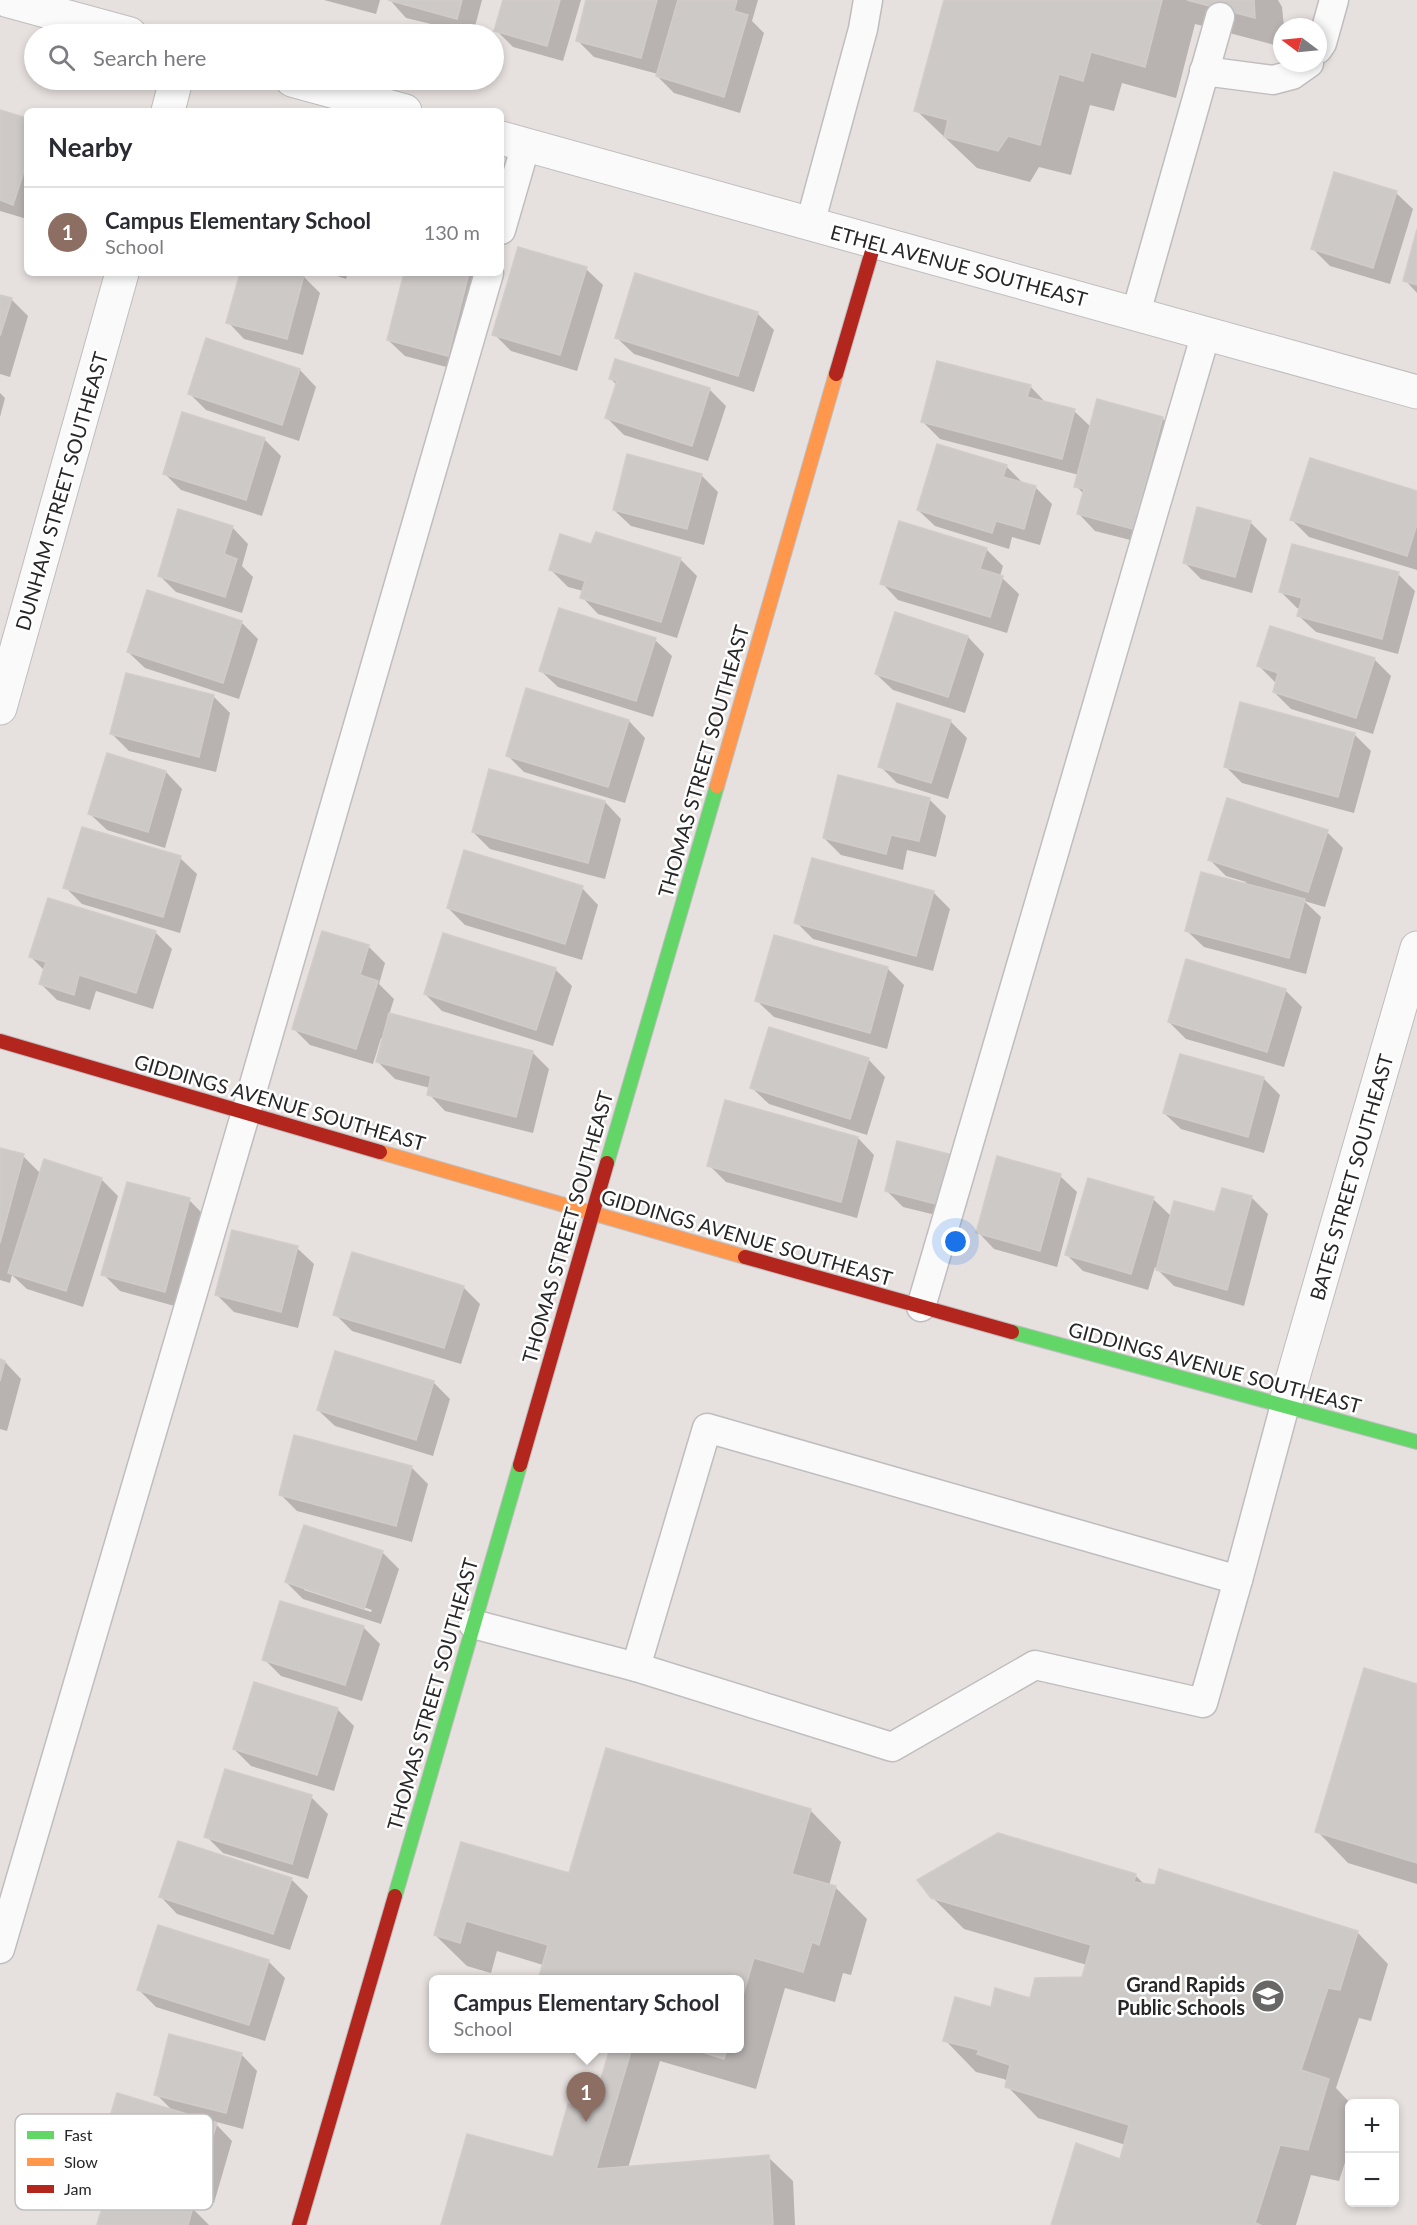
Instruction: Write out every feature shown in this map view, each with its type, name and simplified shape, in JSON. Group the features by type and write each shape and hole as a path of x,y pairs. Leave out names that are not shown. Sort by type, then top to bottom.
{"street":[{"path":"6,0 94,24"},
{"path":"169,108 173,90"},
{"path":"328,90 394,108"},
{"name":"ETHEL AVENUE SOUTHEAST","path":"513,141 1417,392"},
{"name":"THOMAS STREET SOUTHEAST","path":"299,2225 875,241"},
{"name":"DUNHAM STREET SOUTHEAST","path":"0,708 121,276"},
{"name":"BATES STREET SOUTHEAST","path":"1285,1405 1417,948"},
{"name":"GIDDINGS AVENUE SOUTHEAST","path":"0,1041 591,1214 921,1307 1417,1442"}],"lane":[{"path":"810,224 863,28 868,0"},
{"path":"1327,25 1334,0"},
{"path":"1136,314 1220,17"},
{"path":"1204,71 1273,80 1297,72"},
{"path":"504,208 513,141"},
{"path":"0,1949 488,276"},
{"path":"921,1307 1206,333"},
{"path":"473,1624 636,1667 892,1747 1035,1665 1203,1703 1285,1405"},
{"path":"636,1667 707,1428 1238,1580"}],"building":[{"path":"388,0 462,0 457,19"},
{"path":"503,0 560,0 547,46 504,34 504,24 496,24"},
{"path":"586,0 657,0 641,58 576,41"},
{"path":"678,0 737,0 734,11 748,15 724,97 656,76"},
{"path":"944,0 1162,0 1145,67 1091,52 1083,81 1059,74 1040,145 1008,136 998,151 944,137 948,120 914,111"},
{"path":"1187,0 1254,0 1255,18"},
{"path":"0,110 24,117 24,171 13,205 0,200"},
{"path":"1334,172 1397,191 1373,268 1311,249"},
{"path":"1417,229 1417,285 1403,281"},
{"path":"518,247 587,267 560,355 492,335"},
{"path":"635,273 758,312 738,376 615,338"},
{"path":"239,276 304,276 287,339 226,323"},
{"path":"403,276 468,276 448,356 387,340"},
{"path":"0,295 12,298 0,336"},
{"path":"206,338 300,369 282,425 188,394"},
{"path":"615,359 710,388 692,446 605,418 617,381 609,379"},
{"path":"937,361 1031,385 1027,397 1075,409 1062,459 921,422"},
{"path":"1097,399 1163,417 1133,529 1077,514 1084,489 1074,487"},
{"path":"182,412 265,438 246,500 163,474"},
{"path":"937,444 1007,465 1003,477 1036,486 1024,529 996,521 992,533 917,510"},
{"path":"627,454 702,474 687,529 613,510"},
{"path":"1310,458 1417,491 1417,524 1407,556 1290,520"},
{"path":"1197,507 1251,521 1235,577 1183,563"},
{"path":"178,509 233,526 224,554 237,559 225,597 158,576"},
{"path":"899,521 987,548 980,569 1003,576 990,617 880,584"},
{"path":"596,532 681,558 661,622 580,598 585,581 549,570 560,534 591,544"},
{"path":"1292,544 1399,572 1382,639 1297,616 1302,598 1279,592"},
{"path":"147,590 242,621 223,683 127,652"},
{"path":"559,608 656,638 636,701 539,671"},
{"path":"895,612 968,636 948,697 875,674"},
{"path":"1270,626 1375,658 1356,718 1273,692 1278,673 1257,666"},
{"path":"126,673 214,695 199,757 110,734"},
{"path":"526,688 629,720 608,787 506,756"},
{"path":"1240,702 1355,733 1338,797 1224,767"},
{"path":"897,703 951,720 931,783 878,767"},
{"path":"107,753 166,771 148,832 88,814"},
{"path":"489,769 605,801 588,863 472,832"},
{"path":"838,775 930,798 919,841 891,835 886,854 823,838"},
{"path":"1227,798 1328,830 1308,892 1208,860"},
{"path":"82,827 181,856 163,917 63,888"},
{"path":"464,850 583,886 565,944 447,908"},
{"path":"812,858 934,891 916,956 794,923"},
{"path":"1201,872 1305,899 1289,958 1185,931"},
{"path":"48,898 156,931 136,993 79,975 74,995 39,984 46,962 29,957"},
{"path":"322,931 369,945 360,975 378,981 356,1049 292,1029"},
{"path":"443,933 556,968 536,1030 424,994"},
{"path":"774,935 888,967 870,1033 755,1001"},
{"path":"1186,959 1286,989 1267,1052 1168,1022"},
{"path":"389,1013 533,1051 516,1117 427,1095 431,1076 376,1062"},
{"path":"769,1027 869,1058 850,1119 750,1088"},
{"path":"1180,1054 1264,1077 1248,1137 1163,1113"},
{"path":"725,1100 858,1137 841,1202 707,1166"},
{"path":"897,1141 957,1156 944,1206 885,1191"},
{"path":"0,1148 24,1154 0,1243"},
{"path":"997,1156 1061,1174 1040,1251 976,1233"},
{"path":"44,1159 102,1178 66,1291 8,1273"},
{"path":"1088,1178 1154,1197 1131,1274 1065,1255"},
{"path":"127,1182 190,1198 165,1292 101,1275"},
{"path":"1222,1188 1252,1196 1227,1290 1156,1270 1174,1201 1215,1212"},
{"path":"232,1230 298,1246 281,1312 215,1295"},
{"path":"352,1252 464,1286 444,1348 333,1315"},
{"path":"335,1351 434,1381 416,1440 317,1410"},
{"path":"0,1359 5,1361 0,1381"},
{"path":"294,1435 412,1466 396,1526 279,1495"},
{"path":"304,1525 383,1551 364,1609 285,1582"},
{"path":"280,1601 364,1626 345,1685 262,1660"},
{"path":"1364,1668 1417,1684 1417,1863 1315,1832"},
{"path":"254,1682 338,1708 317,1775 233,1749"},
{"path":"606,1748 811,1809 792,1874 836,1886 819,1945 812,1942 803,1972 754,1958 744,1992 744,1975 539,1975 548,1945 466,1921 460,1943 434,1935 461,1842 569,1873"},
{"path":"225,1769 312,1795 292,1864 204,1837"},
{"path":"998,1833 1136,1874 1134,1882 1155,1885 1159,1869 1358,1931 1340,1990 1328,1988 1301,2070 1329,2079 1308,2150 1280,2145 1255,2223 1261,2225 1051,2225 1076,2143 1120,2159 1129,2125 1005,2087 1010,2065 977,2054 979,2050 943,2041 955,1997 991,2007 995,1988 1030,1998 1035,1978 1082,1977 1091,1945 931,1898 917,1880"},
{"path":"178,1841 292,1878 273,1934 159,1897"},
{"path":"158,1925 269,1960 249,2025 137,1990"},
{"path":"169,2034 242,2053 226,2113 154,2095"},
{"path":"609,2053 631,2053 596,2169 769,2155 773,2225 441,2225 467,2134 553,2157 568,2104 592,2110"},
{"path":"705,2053 726,2053 724,2059"},
{"path":"117,2093 187,2114 111,2114"},
{"path":"213,2122 217,2123 213,2136"},
{"path":"101,2210 192,2210 188,2225 97,2225"}],"traffic: fast":[{"path":"607,1163 717,786"},
{"path":"1012,1332 1417,1442"},
{"path":"395,1896 520,1465"}],"traffic: slow":[{"path":"717,786 836,374"},
{"path":"380,1152 745,1257"}],"traffic: jam":[{"path":"836,374 875,241"},
{"path":"0,1041 380,1152"},
{"path":"520,1465 607,1163"},
{"path":"745,1257 1012,1332"},
{"path":"299,2225 395,1896"}],"place":[{"name":"Grand Rapids Public Schools","path":"1268,1996"},
{"name":"Campus Elementary School","path":"586,2122"}]}
